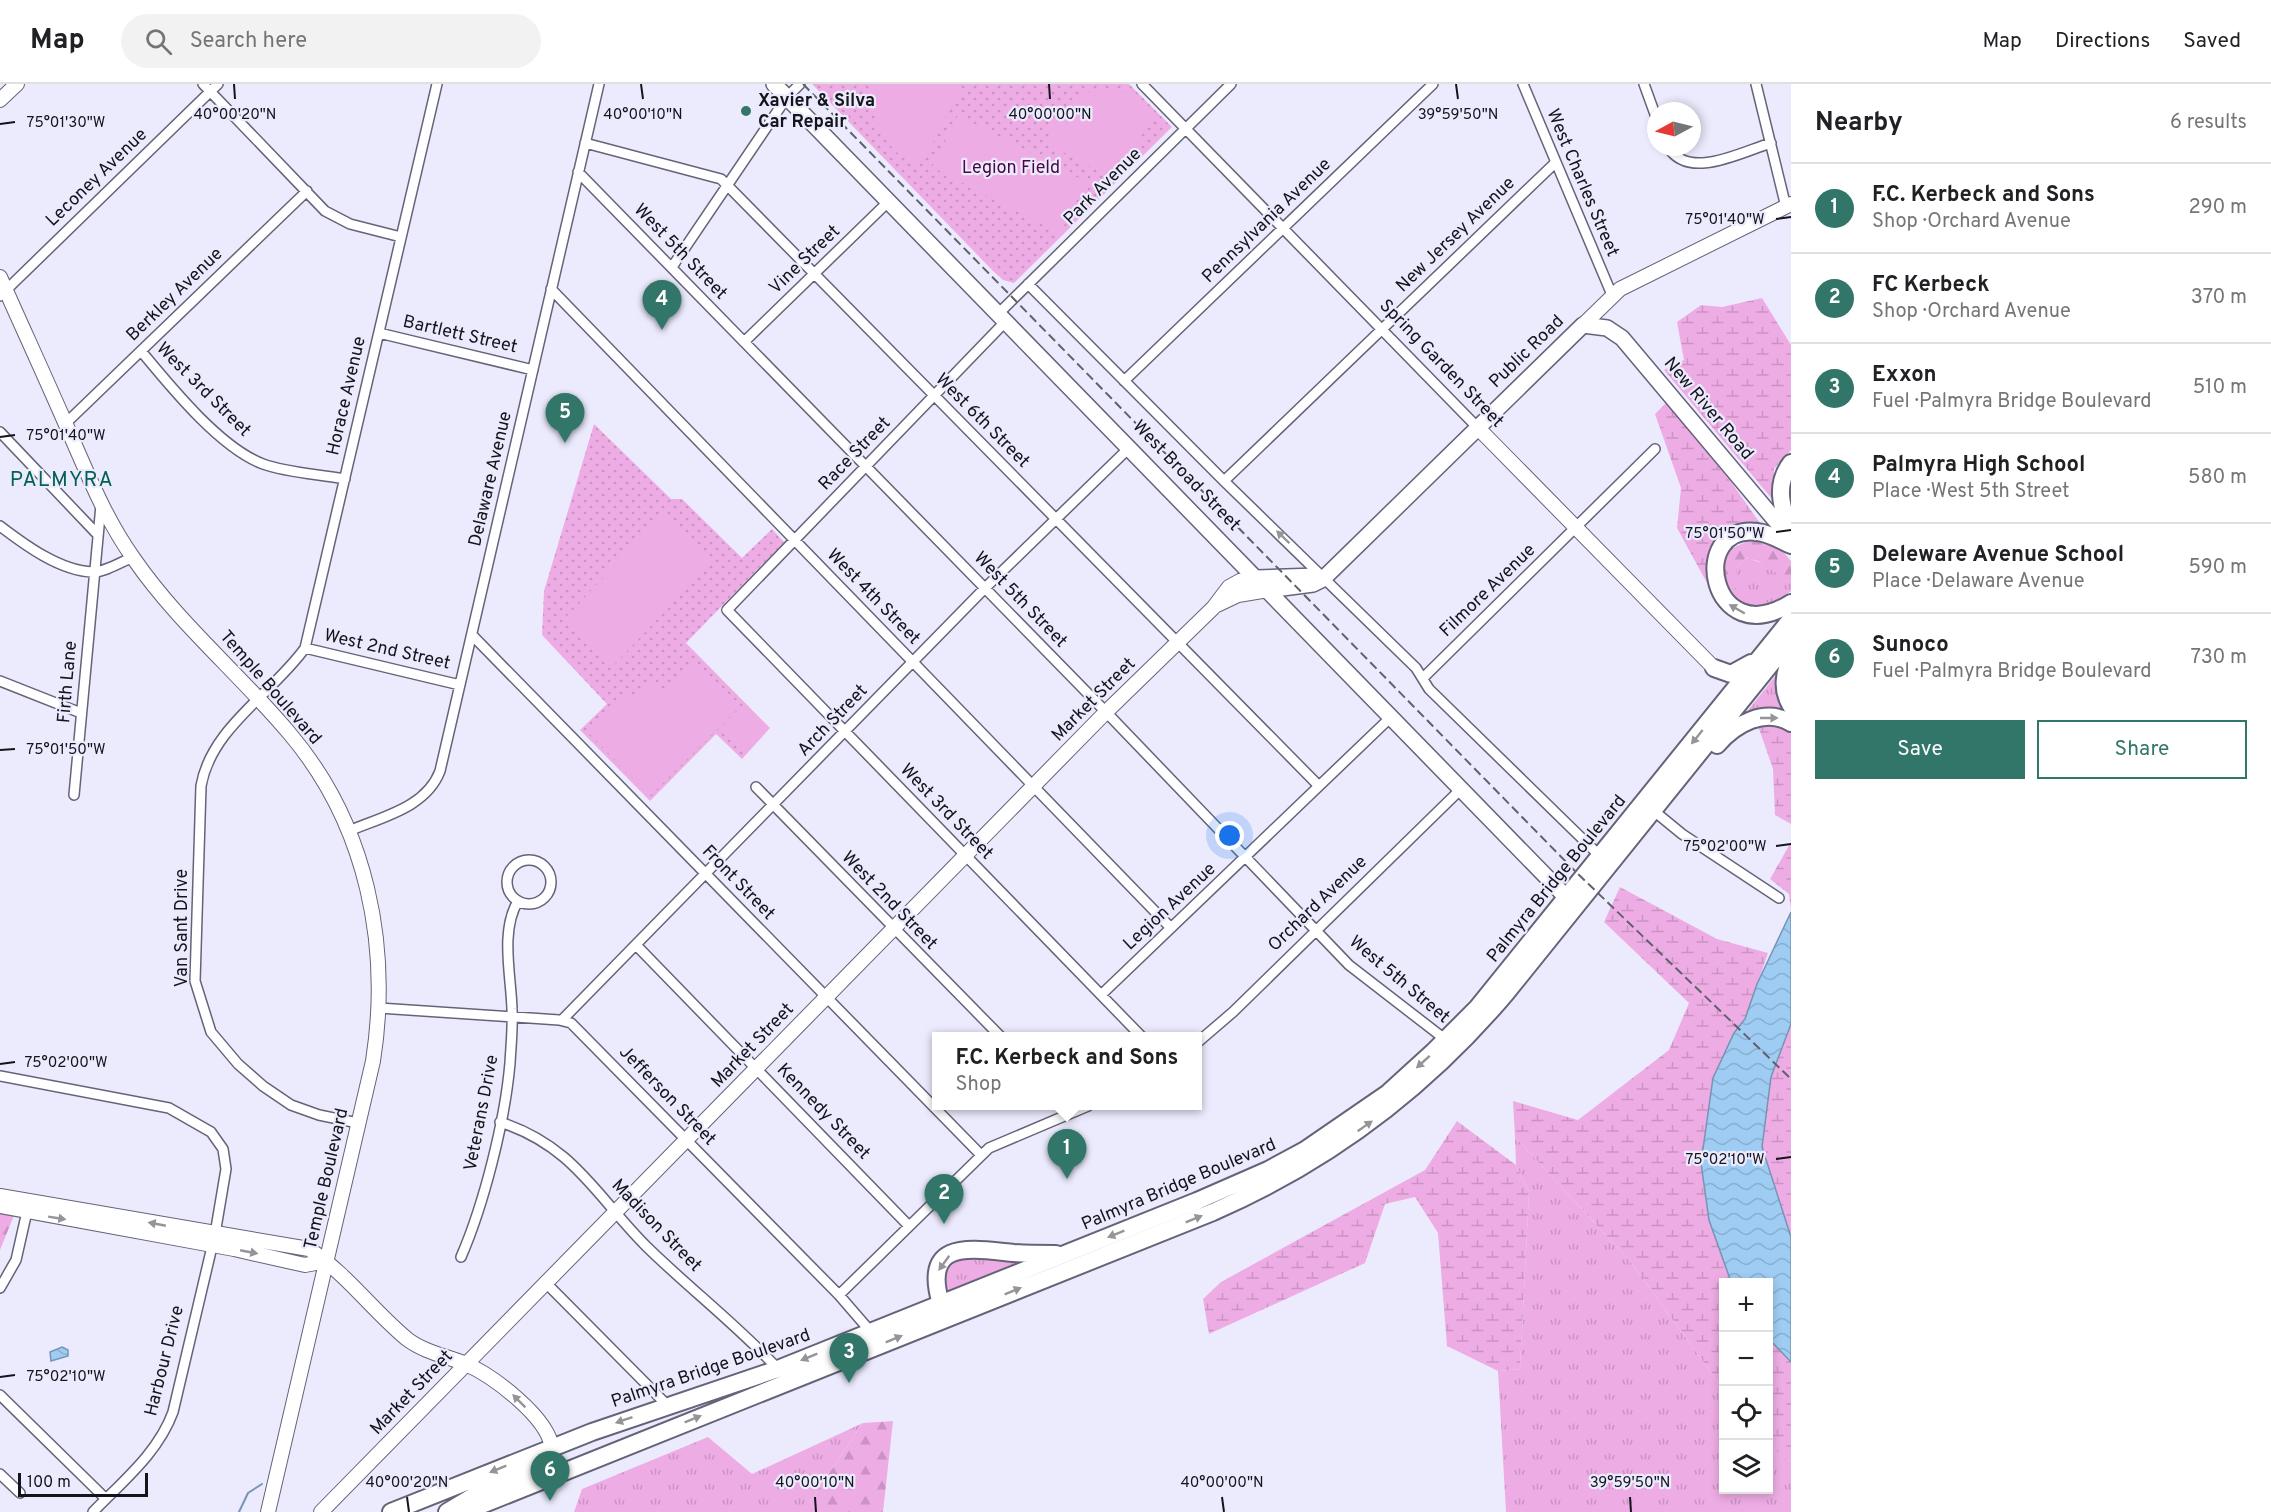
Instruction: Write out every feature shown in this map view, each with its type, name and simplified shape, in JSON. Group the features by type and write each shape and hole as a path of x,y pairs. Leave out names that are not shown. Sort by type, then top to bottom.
{"highway":[{"path":"1791,463 1782,479 1780,493 1791,537"},
{"path":"1791,545 1764,533 1738,534 1722,545 1716,558 1714,572 1720,592 1739,612 1763,615 1791,603"},
{"name":"Palmyra Bridge Boulevard","path":"391,1512 552,1448 778,1368 871,1332 1204,1198 1286,1161 1373,1104 1446,1040 1490,993 1791,619"},
{"name":"Palmyra Bridge Boulevard","path":"464,1512 1213,1212 1250,1195 1310,1162 1389,1107 1457,1047 1507,992 1791,639"},
{"path":"1791,657 1785,672 1784,689 1791,706"},
{"path":"1714,668 1728,674 1734,673 1760,658"},
{"path":"1714,668 1727,699"},
{"path":"1673,787 1726,735 1746,722 1770,716 1791,723"},
{"path":"941,1304 937,1290 938,1272 946,1258 957,1250 974,1248 1015,1253 1066,1254"},
{"path":"447,1512 484,1490 546,1464 552,1448"}],"main road":[{"name":"West Broad Street","path":"774,84 1567,898"},
{"name":"Public Road","path":"1268,590 1313,584 1325,577 1583,326"},
{"name":"New River Road","path":"1583,326 1607,328 1622,338 1791,537"},
{"path":"1257,578 1325,577"}],"street":[{"path":"0,100 17,84"},
{"name":"Leconey Avenue","path":"3,293 207,88 218,84"},
{"name":"Horace Avenue","path":"260,699 305,648 437,84"},
{"name":"Delaware Avenue","path":"349,831 402,809 430,790 440,771 598,84"},
{"path":"672,267 787,97 800,84"},
{"name":"Spring Garden Street","path":"1142,84 1714,668"},
{"name":"Park Avenue","path":"1002,317 1028,284 1231,84"},
{"name":"Pennsylvania Avenue","path":"1124,381 1433,84"},
{"name":"West Charles Street","path":"1522,84 1612,295"},
{"path":"1644,84 1651,102"},
{"path":"1756,84 1789,205"},
{"path":"207,88 325,211 344,222 401,237"},
{"name":"West 6th Street","path":"585,143 721,179 1319,786"},
{"path":"1676,156 1678,159 1698,164 1771,143"},
{"name":"New Jersey Avenue","path":"1224,481 1555,163"},
{"name":"West 5th Street","path":"578,172 986,588 1246,859 1316,928 1349,965 1446,1040"},
{"name":"Berkley Avenue","path":"65,424 307,190"},
{"name":"Vine Street","path":"744,342 889,201"},
{"name":"Public Road","path":"1583,326 1612,295 1789,205"},
{"name":"Temple Boulevard","path":"0,277 3,293 101,504 133,557 176,611 260,699 292,736 318,772 349,831 369,894 375,924 380,1008 373,1061 268,1512"},
{"name":"West Broad Street","path":"1028,284 1224,481 1325,577 1416,668 1445,705 1600,856"},
{"name":"West 4th Street","path":"551,289 1171,928"},
{"name":"Race Street","path":"727,610 934,396 1002,317"},
{"name":"Bartlett Street","path":"379,333 533,370"},
{"name":"West 3rd Street","path":"141,351 202,418 242,454 270,466 345,479"},
{"path":"0,432 98,535"},
{"name":"Arch Street","path":"562,1020 986,588 1130,447"},
{"name":"Filmore Avenue","path":"1422,678 1655,449"},
{"name":"Firth Lane","path":"74,795 101,504"},
{"path":"0,526 21,542 55,561 95,572 133,557"},
{"name":"Market Street","path":"321,1512 1106,712 1213,608 1229,587 1244,579 1257,578"},
{"name":"Market Street","path":"1213,608 1238,595 1268,590"},
{"name":"West 3rd Street","path":"727,610 1137,1032"},
{"name":"Front Street","path":"472,635 932,1105"},
{"name":"West 2nd Street","path":"305,648 460,685"},
{"path":"0,681 81,712"},
{"name":"Van Sant Drive","path":"260,699 217,743 204,771 200,803 195,981 202,1010 211,1032 223,1048 254,1079 291,1105 318,1115 358,1123"},
{"name":"Legion Avenue","path":"1101,995 1246,859 1391,717"},
{"name":"West 2nd Street","path":"756,787 996,1032"},
{"name":"Orchard Avenue","path":"1202,1038 1233,1012 1316,928 1461,789"},
{"path":"1654,811 1682,834 1779,898"},
{"path":"525,860 540,863 550,876 548,892 542,899 533,903 518,901 512,896 507,885 511,870 525,860"},
{"name":"Veterans Drive","path":"461,1257 476,1217 500,1122 508,1074 512,1016 509,939 512,914 518,901"},
{"name":"Kennedy Street","path":"636,945 909,1226"},
{"path":"380,1008 562,1020"},
{"name":"Jefferson Street","path":"562,1020 581,1032 839,1295 871,1332"},
{"name":"Harbour Drive","path":"0,1076 163,1106 182,1113 211,1132 224,1149 226,1162 213,1240 173,1412 166,1430 142,1462 93,1512"},
{"name":"Front Street","path":"937,1110 981,1155"},
{"path":"839,1295 981,1155 999,1143 1067,1110"},
{"name":"Madison Street","path":"500,1122 522,1129 549,1144 597,1188 648,1248 732,1322 778,1368"},
{"path":"0,1196 28,1207"},
{"path":"0,1206 28,1207 272,1251 305,1265 326,1261 409,1340 433,1353 466,1364 489,1377 517,1399 546,1430 552,1448"},
{"path":"0,1288 16,1260 28,1207"},
{"path":"546,1282 668,1406"},
{"path":"0,1395 106,1499"},
{"path":"0,1474 20,1493"}],"green space":[{"name":"Legion Field","path":"812,84 1129,84 1172,127 1014,283 1003,280 993,271"},
{"path":"870,84 957,84 960,90 923,162 904,158 888,142 876,118"},
{"path":"1103,89 1131,93 1154,111 1121,176 1112,178 1048,144 1053,123 1065,106 1082,95"},
{"path":"958,115 1086,182 1060,234 932,167"},
{"path":"1762,298 1791,345 1791,450 1774,469 1773,500 1664,370 1684,360 1677,322 1701,305 1722,307"},
{"path":"1666,403 1731,482 1762,526 1729,530 1709,548 1707,583 1677,528 1681,488 1655,414"},
{"path":"594,424 671,499 682,499 742,558 772,529 784,542 686,643 770,728 742,759 716,734 650,801 580,730 607,704 542,635 544,591"},
{"path":"663,515 711,563 613,666 565,618"},
{"path":"1750,540 1779,547 1791,561 1791,583 1758,561 1746,558 1736,567 1736,600 1723,582 1722,566 1726,551"},
{"path":"1746,558 1781,575 1791,583 1791,591 1765,606 1752,606 1736,600 1736,567"},
{"path":"695,661 741,706 650,796 586,730 627,689 634,696 650,682 662,694"},
{"path":"1780,670 1791,716 1769,711 1746,713"},
{"path":"747,708 769,728 745,754 724,731"},
{"path":"1757,723 1770,723 1791,729 1791,824 1775,815 1773,769"},
{"path":"1791,842 1791,910 1789,894 1770,879"},
{"path":"1620,887 1717,939 1768,953 1745,1019 1734,1033 1713,1078 1701,1163 1709,1220 1731,1278 1719,1278 1719,1383 1630,1261 1515,1137 1513,1101 1578,1120 1669,1050 1689,1003 1604,922"},
{"path":"1791,1024 1791,1237 1762,1147 1771,1077"},
{"path":"1457,1121 1516,1165 1529,1192 1520,1369 1498,1371 1447,1346 1438,1233 1415,1197 1385,1204 1365,1263 1209,1334 1203,1299 1221,1282 1425,1170"},
{"path":"1515,1137 1630,1261 1719,1383 1719,1494 1773,1494 1773,1449 1791,1462 1791,1512 1506,1512 1498,1371 1520,1369 1529,1192 1516,1165"},
{"path":"0,1210 15,1213 0,1250"},
{"path":"970,1253 1020,1262 944,1294 944,1278 948,1267"},
{"path":"1773,1343 1791,1362 1791,1462 1773,1449"},
{"path":"893,1421 883,1512 818,1512 810,1502 863,1423"},
{"path":"863,1423 810,1502 818,1512 574,1512 582,1489 708,1437 752,1474"}],"water":[{"path":"1791,912 1791,1024 1771,1077 1762,1147 1791,1237 1791,1362 1773,1343 1773,1278 1730,1278 1709,1220 1701,1163 1713,1078 1734,1033 1745,1019 1757,984"},
{"path":"62,1347 68,1350 68,1356 51,1361 50,1352"}],"waterway":[{"path":"239,1512 248,1493 262,1484"}],"railway":[{"path":"803,84 1575,871 1791,1079"}],"place":[{"name":"Xavier & Silva Car Repair","path":"746,111"},
{"name":"Palmyra High School","path":"662,330"},
{"name":"Deleware Avenue School","path":"565,443"},
{"name":"F.C. Kerbeck and Sons","path":"1067,1179"},
{"name":"FC Kerbeck","path":"944,1224"},
{"name":"Exxon","path":"849,1383"},
{"name":"Sunoco","path":"550,1501"}],"district":[{"name":"PALMYRA","path":"62,480"}]}
